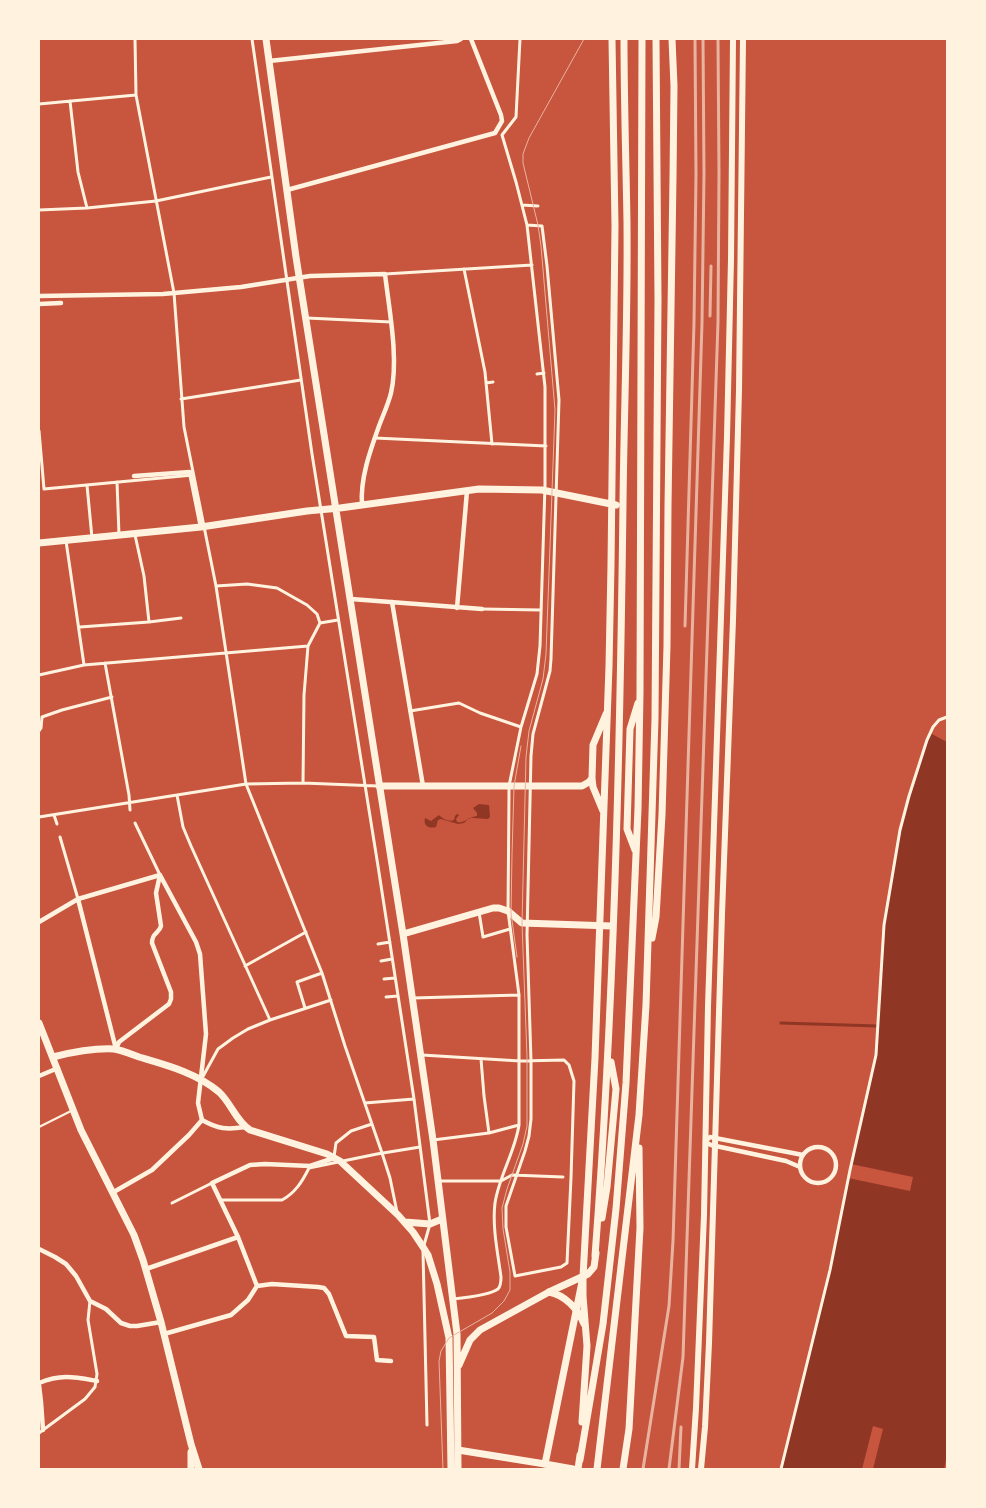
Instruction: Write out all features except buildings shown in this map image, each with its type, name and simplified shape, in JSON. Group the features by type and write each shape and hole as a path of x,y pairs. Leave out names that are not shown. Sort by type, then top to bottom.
{"main road":[{"path":"266,39 286,190 403,934 408,952 412,998 433,1140 457,1334 458,1469"},
{"path":"580,1460 587,1346 583,1277 595,1051 608,710 615,226 612,39"},
{"path":"458,1368 470,1340 480,1330 549,1292 583,1277 594,1267 605,1126 618,780 627,233 624,39"},
{"path":"578,1469 603,1324 616,1209 626,1083 638,808 640,693 642,39"},
{"path":"598,1466 638,1115 645,1037 655,720 658,300 656,39"},
{"path":"648,956 656,918 668,646 668,506 674,178 672,39"},
{"path":"692,1469 696,1408 728,417 733,39"},
{"path":"701,1469 709,1352 714,1146 733,620 743,39"},
{"path":"39,543 202,527 467,490 545,491 623,505"},
{"path":"636,854 627,829 630,729 640,693"},
{"path":"604,812 593,787 593,745 608,710"},
{"path":"380,786 582,786 592,778"},
{"path":"403,934 493,908 508,911 522,923 612,926"},
{"path":"39,1023 81,1130 134,1235 161,1322 199,1469"},
{"path":"53,1056 88,1050 116,1049 178,1069 221,1094 245,1127 337,1160 398,1215 413,1232 428,1255 437,1284 449,1338 451,1469"},
{"path":"623,1469 629,1429 640,1228 638,1115"},
{"path":"404,1222 430,1224 442,1219"},
{"path":"545,1464 583,1277"},
{"path":"549,1292 560,1295 576,1311 586,1330"},
{"path":"191,1444 191,1469"},
{"path":"458,1450 573,1469"}],"street":[{"path":"135,39 136,95 174,293 185,434 202,527 216,586 246,784 322,972 390,1178 398,1215"},
{"path":"252,39 301,380 396,978 430,1224 423,1247 427,1425"},
{"path":"269,61 457,41 461,39"},
{"path":"286,190 495,133 501,125 502,115 471,39"},
{"path":"452,1299 492,1292 499,1288 501,1284 495,1205 501,1181 517,1139 519,1125 519,995 508,911 509,786 521,727 537,674 542,610 546,446 544,374 527,225 502,136 516,118 520,39"},
{"path":"39,104 136,95"},
{"path":"70,102 78,172 87,208"},
{"path":"39,210 87,208 156,201 271,177"},
{"path":"522,205 538,206"},
{"path":"421,1055 520,1061 531,1061 564,1060 569,1065 574,1081 567,1263 561,1267 515,1276 506,1227 507,1201 525,1151 531,1127 531,1061 527,923 530,786 533,734 550,665 557,493 558,393 548,266 542,226 527,225"},
{"path":"39,296 174,293 300,277 532,265"},
{"path":"464,269 483,363 492,444"},
{"path":"362,505 365,472 392,387 392,322 385,274"},
{"path":"39,304 61,303"},
{"path":"307,318 392,322"},
{"path":"537,374 544,374"},
{"path":"181,398 301,380"},
{"path":"486,383 493,382"},
{"path":"39,431 44,489 192,475"},
{"path":"375,438 546,446"},
{"path":"134,476 190,472 192,475"},
{"path":"117,482 119,536"},
{"path":"87,485 92,538"},
{"path":"457,608 467,490"},
{"path":"135,534 144,576 149,622"},
{"path":"66,540 80,627 84,666"},
{"path":"216,586 247,584 276,588 307,605 317,614 320,622 308,646 304,696 303,783"},
{"path":"351,599 457,608 542,610"},
{"path":"392,602 423,786"},
{"path":"80,627 181,618"},
{"path":"320,622 338,620"},
{"path":"39,675 105,663 308,646"},
{"path":"105,663 130,810"},
{"path":"39,731 42,717 78,705 112,697"},
{"path":"410,710 460,703 480,713 521,727"},
{"path":"781,1469 830,1270 876,1055 884,926 900,830 911,788 927,740 933,727 939,720 947,717"},
{"path":"39,817 246,784 303,783 380,786"},
{"path":"177,795 183,826 270,1020"},
{"path":"54,815 57,824"},
{"path":"135,823 196,942 200,954 206,1034 198,1103 202,1120 212,1126 230,1130 245,1127"},
{"path":"60,837 78,899 116,1049"},
{"path":"39,922 78,899 160,875"},
{"path":"116,1049 119,1042 169,1004 171,999 171,992 152,943 154,934 161,926 156,893 160,875"},
{"path":"479,912 483,937 510,929"},
{"path":"245,966 306,932"},
{"path":"378,944 390,942"},
{"path":"381,961 393,959"},
{"path":"305,1008 297,982 322,972"},
{"path":"384,979 396,978"},
{"path":"412,998 519,995"},
{"path":"386,997 398,996"},
{"path":"201,1081 218,1049 248,1029 331,1000"},
{"path":"481,1059 489,1133"},
{"path":"39,1076 58,1068"},
{"path":"365,1103 414,1098"},
{"path":"112,1193 152,1170 190,1135 202,1120"},
{"path":"337,1160 336,1143 351,1130 372,1124"},
{"path":"433,1140 489,1133 519,1125"},
{"path":"800,1167 786,1161 714,1146 705,1142 710,1137 803,1155"},
{"path":"172,1203 250,1165 310,1167 337,1160 420,1147"},
{"path":"811,1148 827,1150 834,1158 835,1169 829,1179 825,1182 814,1182 804,1177 800,1167 803,1155 811,1148"},
{"path":"222,1200 282,1200 288,1197 300,1185 310,1167"},
{"path":"438,1181 501,1181 512,1175 562,1177"},
{"path":"212,1183 222,1200 257,1286"},
{"path":"146,1269 238,1237"},
{"path":"39,1249 66,1264 76,1276 90,1301 106,1309 125,1325 137,1326 161,1322"},
{"path":"164,1334 230,1315 248,1300 257,1286 272,1284 324,1288 329,1294 346,1336 374,1337 377,1360 391,1361"},
{"path":"41,1432 85,1399 95,1387 97,1374 88,1320 90,1301"},
{"path":"41,1432 42,1402 39,1384 57,1377 97,1381"}],"lane":[{"path":"39,1126 73,1110"}],"shaded area":[{"path":"930,733 945,741 947,740 947,1454 944,1469 873,1469 883,1429 873,1426 862,1469 781,1469 818,1320 848,1178 910,1191 913,1177 851,1164 876,1055 884,925 900,830"},
{"path":"479,804 489,805 490,817 488,819 471,818 477,816 473,808"},
{"path":"457,814 459,815 456,819 457,822 468,819 464,823 458,824 441,819 438,820 436,827 433,828 425,823 425,818 431,821 439,815 446,820 452,821"}],"waterway":[{"path":"781,1023 878,1026"}],"tram line":[{"path":"443,1469 439,1361 441,1351 449,1338 492,1313 504,1301 510,1290 510,1272 503,1229 502,1208 527,1126 527,1057 522,923 526,757 529,731 543,679 546,654 555,410 541,246 538,225 523,163 523,154 529,138 584,39"},
{"path":"517,957 511,913 512,855 514,786 521,746"}],"railway":[{"path":"685,626 694,323 695,39"},
{"path":"643,1469 669,1306 673,1241 702,323 703,39"},
{"path":"669,1469 683,1357 718,322 718,39"},
{"path":"710,316 711,266"},
{"path":"679,1469 681,1427"}]}
